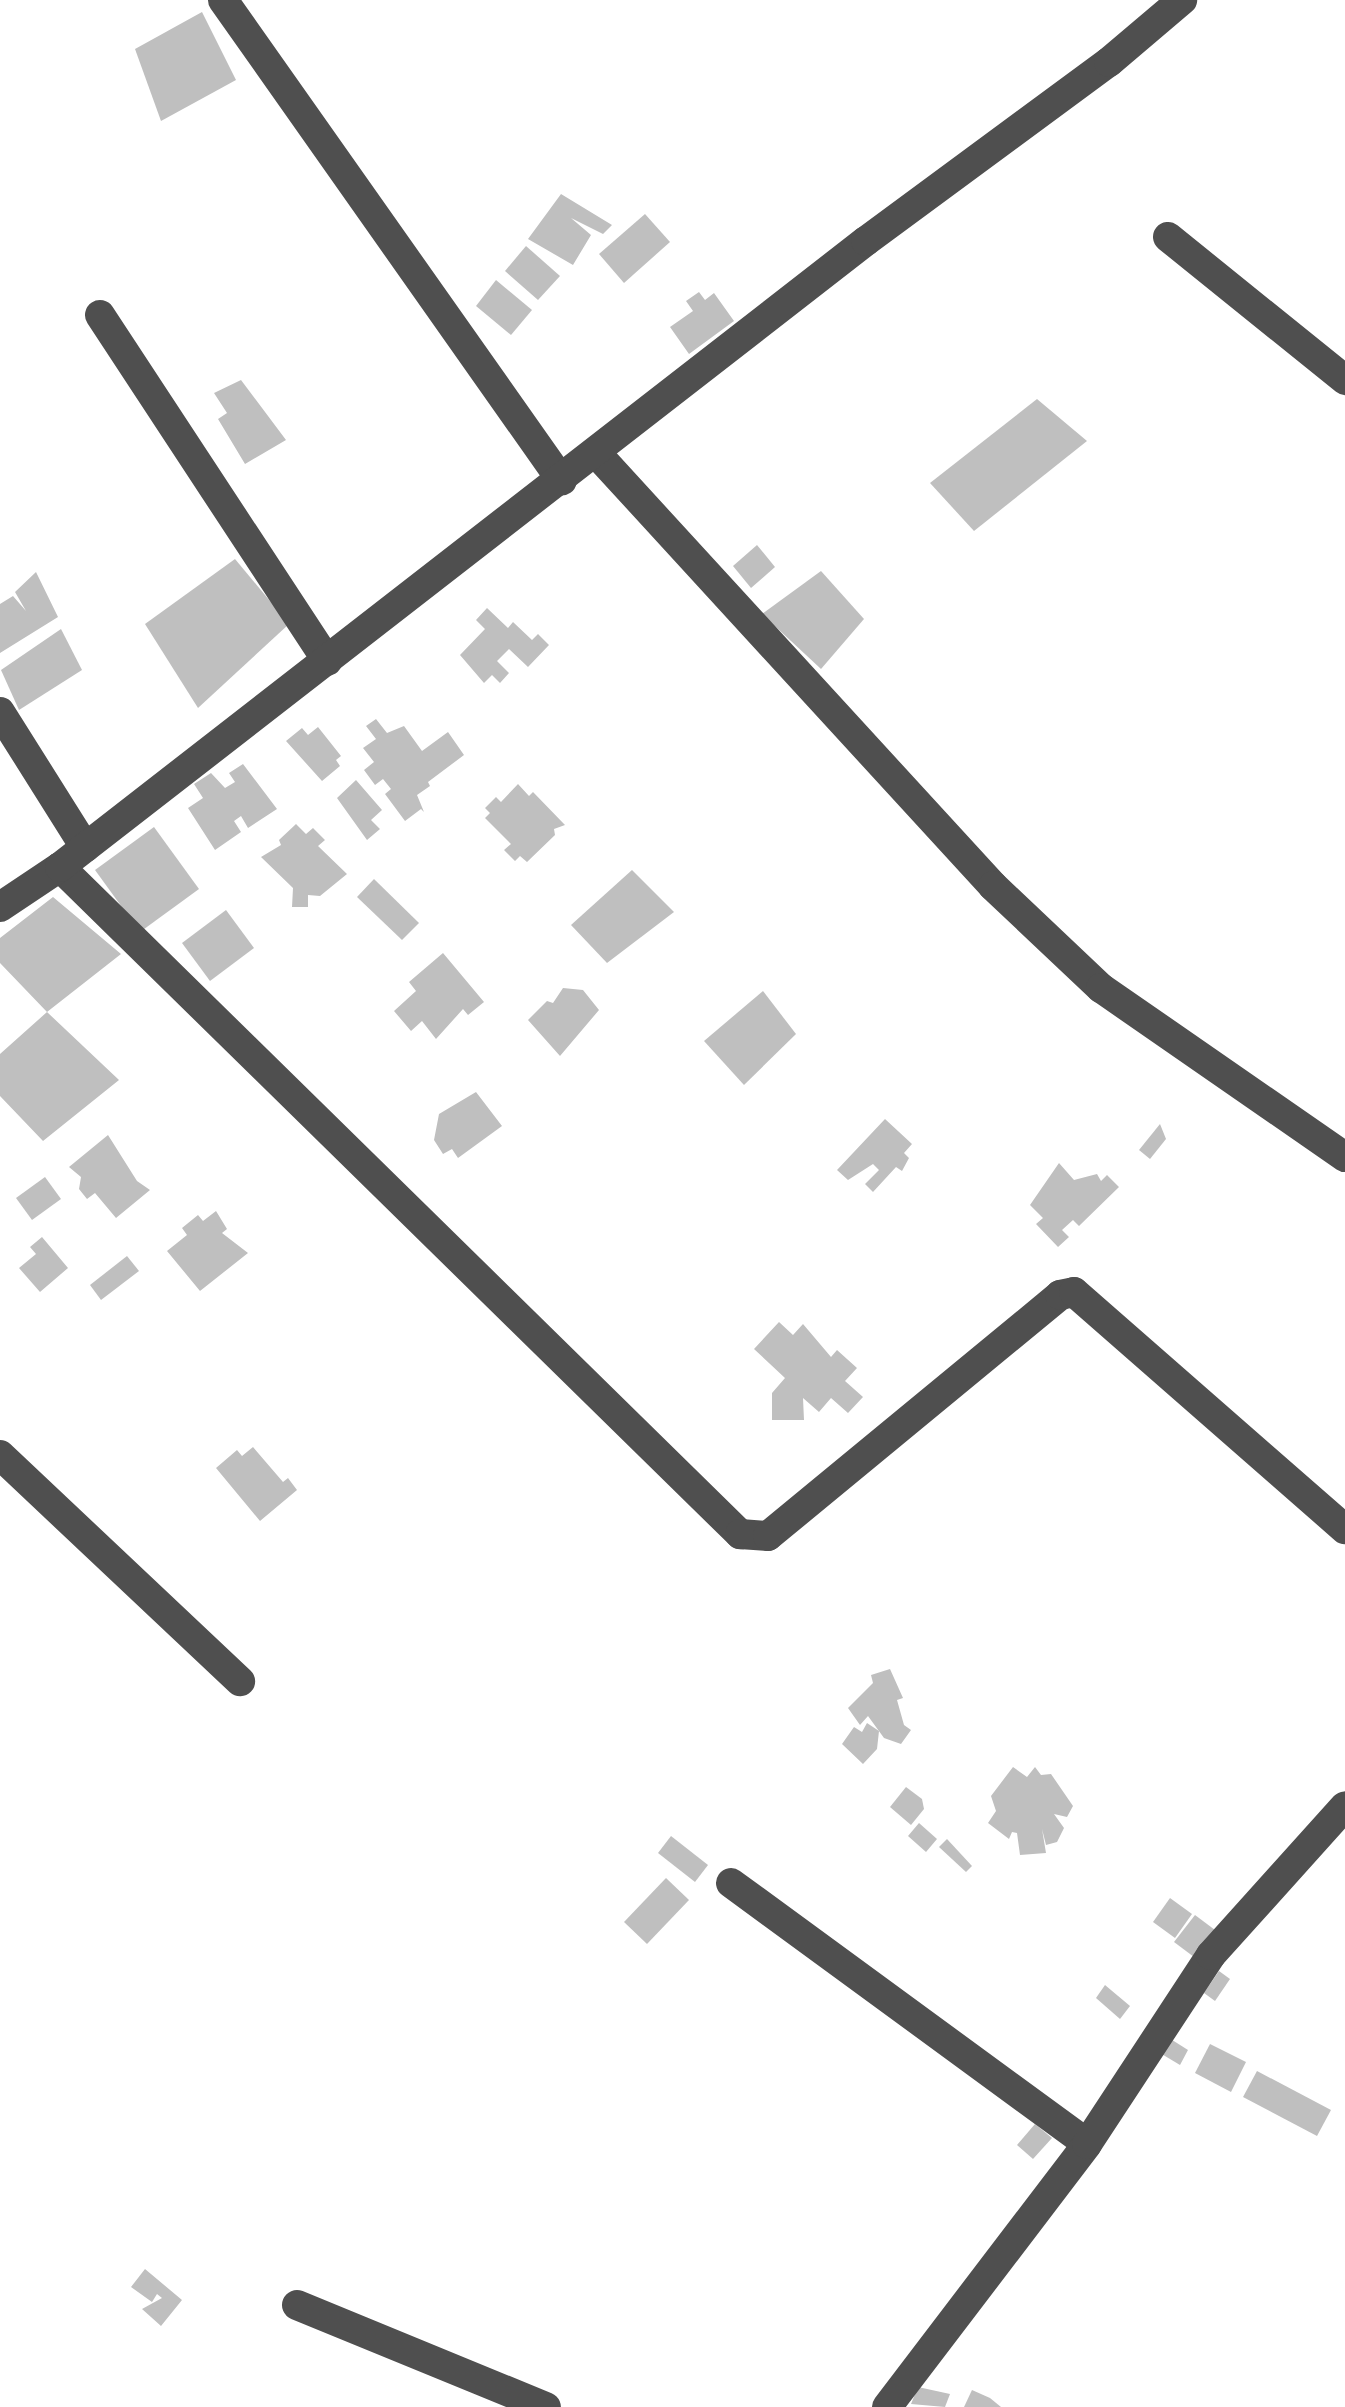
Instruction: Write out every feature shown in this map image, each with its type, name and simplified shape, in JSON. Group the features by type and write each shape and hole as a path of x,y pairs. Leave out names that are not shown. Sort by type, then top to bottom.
{"street":[{"path":"224,0 562,481"},
{"path":"0,907 86,848 866,242 1109,62 1182,0"},
{"path":"1168,237 1345,380"},
{"path":"100,315 327,661"},
{"path":"597,454 993,886 1070,959 1101,988 1345,1157"},
{"path":"0,712 86,848"},
{"path":"60,867 740,1534 768,1536 1060,1295 1074,1292 1345,1529"},
{"path":"0,1455 240,1681"},
{"path":"887,2407 1087,2144 1211,1955 1345,1806"},
{"path":"731,1882 1087,2144"},
{"path":"297,2306 546,2407"}],"building":[{"path":"202,12 236,80 161,121 135,49"},
{"path":"561,194 612,225 603,234 571,218 591,235 573,265 528,239"},
{"path":"645,214 670,242 624,283 599,254"},
{"path":"526,246 560,276 538,300 505,271"},
{"path":"496,280 532,310 511,335 476,306"},
{"path":"699,292 705,300 714,293 734,321 689,354 670,327 693,311 686,301"},
{"path":"241,380 286,440 245,464 218,419 227,413 214,393"},
{"path":"1037,399 1087,441 974,531 930,483"},
{"path":"757,545 775,567 751,588 733,566"},
{"path":"235,559 289,624 198,708 145,624"},
{"path":"821,571 864,619 821,669 762,614"},
{"path":"36,572 58,617 0,653 0,604 13,596 26,611 15,592"},
{"path":"487,608 508,628 513,622 532,640 538,634 549,645 528,667 509,649 497,661 509,673 500,683 492,675 484,683 460,655 485,629 476,620"},
{"path":"61,629 82,670 19,710 1,670"},
{"path":"376,719 387,733 404,726 422,751 448,732 464,755 428,782 430,786 417,795 424,812 421,809 405,821 385,794 391,789 383,779 375,785 364,770 374,762 363,748 376,739 366,726"},
{"path":"318,727 341,756 336,760 340,766 322,781 286,741 302,728 308,735"},
{"path":"243,764 277,809 248,828 241,816 234,821 241,832 215,850 188,808 203,798 194,784 211,773 225,788 235,782 229,773"},
{"path":"356,780 382,810 371,820 380,829 367,840 337,798"},
{"path":"518,784 529,796 533,792 565,825 554,829 555,835 527,862 520,856 515,861 504,850 511,844 485,818 490,813 485,808 496,797 501,802"},
{"path":"296,824 306,834 313,828 325,840 318,846 347,874 320,896 308,895 308,907 292,907 293,888 261,857 281,845 279,840"},
{"path":"154,827 199,889 140,932 95,870"},
{"path":"632,870 674,912 607,963 571,925"},
{"path":"374,879 419,923 402,940 357,897"},
{"path":"53,897 121,954 47,1012 0,963 0,938"},
{"path":"226,910 254,948 210,981 182,943"},
{"path":"443,953 484,1002 468,1015 463,1009 436,1039 422,1021 411,1031 394,1011 416,991 409,982"},
{"path":"563,988 583,990 599,1010 560,1056 528,1020 547,1001 553,1003"},
{"path":"763,991 796,1034 744,1085 704,1041"},
{"path":"47,1012 119,1080 43,1141 0,1096 0,1054"},
{"path":"476,1092 502,1126 458,1158 452,1149 443,1154 434,1140 439,1114"},
{"path":"885,1119 912,1144 904,1153 909,1158 902,1171 896,1167 873,1192 865,1184 879,1170 873,1164 848,1180 837,1170"},
{"path":"1160,1124 1166,1139 1150,1159 1139,1150"},
{"path":"108,1135 137,1181 150,1190 116,1218 95,1193 87,1199 79,1189 81,1177 69,1167"},
{"path":"1059,1163 1074,1180 1097,1174 1101,1181 1107,1175 1119,1187 1079,1226 1073,1220 1062,1230 1069,1237 1058,1247 1036,1224 1043,1218 1030,1205"},
{"path":"45,1177 61,1199 32,1220 16,1198"},
{"path":"216,1211 227,1229 222,1233 248,1253 200,1291 167,1251 187,1235 182,1228 198,1215 203,1221"},
{"path":"42,1237 68,1268 40,1292 19,1268 36,1254 30,1247"},
{"path":"127,1256 139,1271 101,1300 90,1285"},
{"path":"779,1322 793,1335 803,1324 831,1357 837,1350 857,1368 845,1381 863,1397 848,1413 831,1398 819,1412 803,1398 804,1420 772,1420 772,1393 785,1378 754,1349"},
{"path":"253,1447 283,1482 288,1478 297,1490 260,1521 216,1468 237,1450 242,1456"},
{"path":"890,1669 903,1698 897,1700 904,1725 911,1730 901,1744 884,1738 868,1716 860,1725 848,1708 873,1683 871,1675"},
{"path":"867,1723 879,1731 877,1749 863,1764 842,1744 854,1727 862,1732"},
{"path":"1013,1767 1027,1777 1035,1767 1041,1775 1051,1774 1073,1806 1067,1817 1054,1814 1064,1828 1057,1842 1046,1845 1042,1829 1046,1853 1020,1855 1017,1833 1012,1832 1009,1839 988,1823 996,1811 991,1796"},
{"path":"906,1787 922,1799 924,1809 911,1825 890,1807"},
{"path":"919,1823 937,1839 926,1852 908,1836"},
{"path":"671,1836 708,1865 695,1882 658,1853"},
{"path":"947,1839 972,1866 966,1872 939,1847"},
{"path":"666,1878 689,1900 647,1944 624,1922"},
{"path":"1170,1898 1192,1914 1175,1938 1153,1922"},
{"path":"1195,1915 1215,1930 1194,1957 1174,1942"},
{"path":"1219,1971 1230,1979 1215,2001 1204,1993"},
{"path":"1105,1985 1130,2006 1120,2019 1096,1998"},
{"path":"1169,2038 1188,2050 1180,2065 1160,2053"},
{"path":"1210,2044 1246,2062 1231,2092 1195,2073"},
{"path":"1257,2071 1331,2110 1317,2136 1243,2097"},
{"path":"1035,2124 1052,2138 1033,2159 1017,2145"},
{"path":"145,2269 182,2300 161,2326 142,2309 162,2298 157,2294 152,2302 131,2287"},
{"path":"918,2387 950,2394 945,2407 911,2404"},
{"path":"972,2390 990,2398 1001,2407 964,2407"}]}
